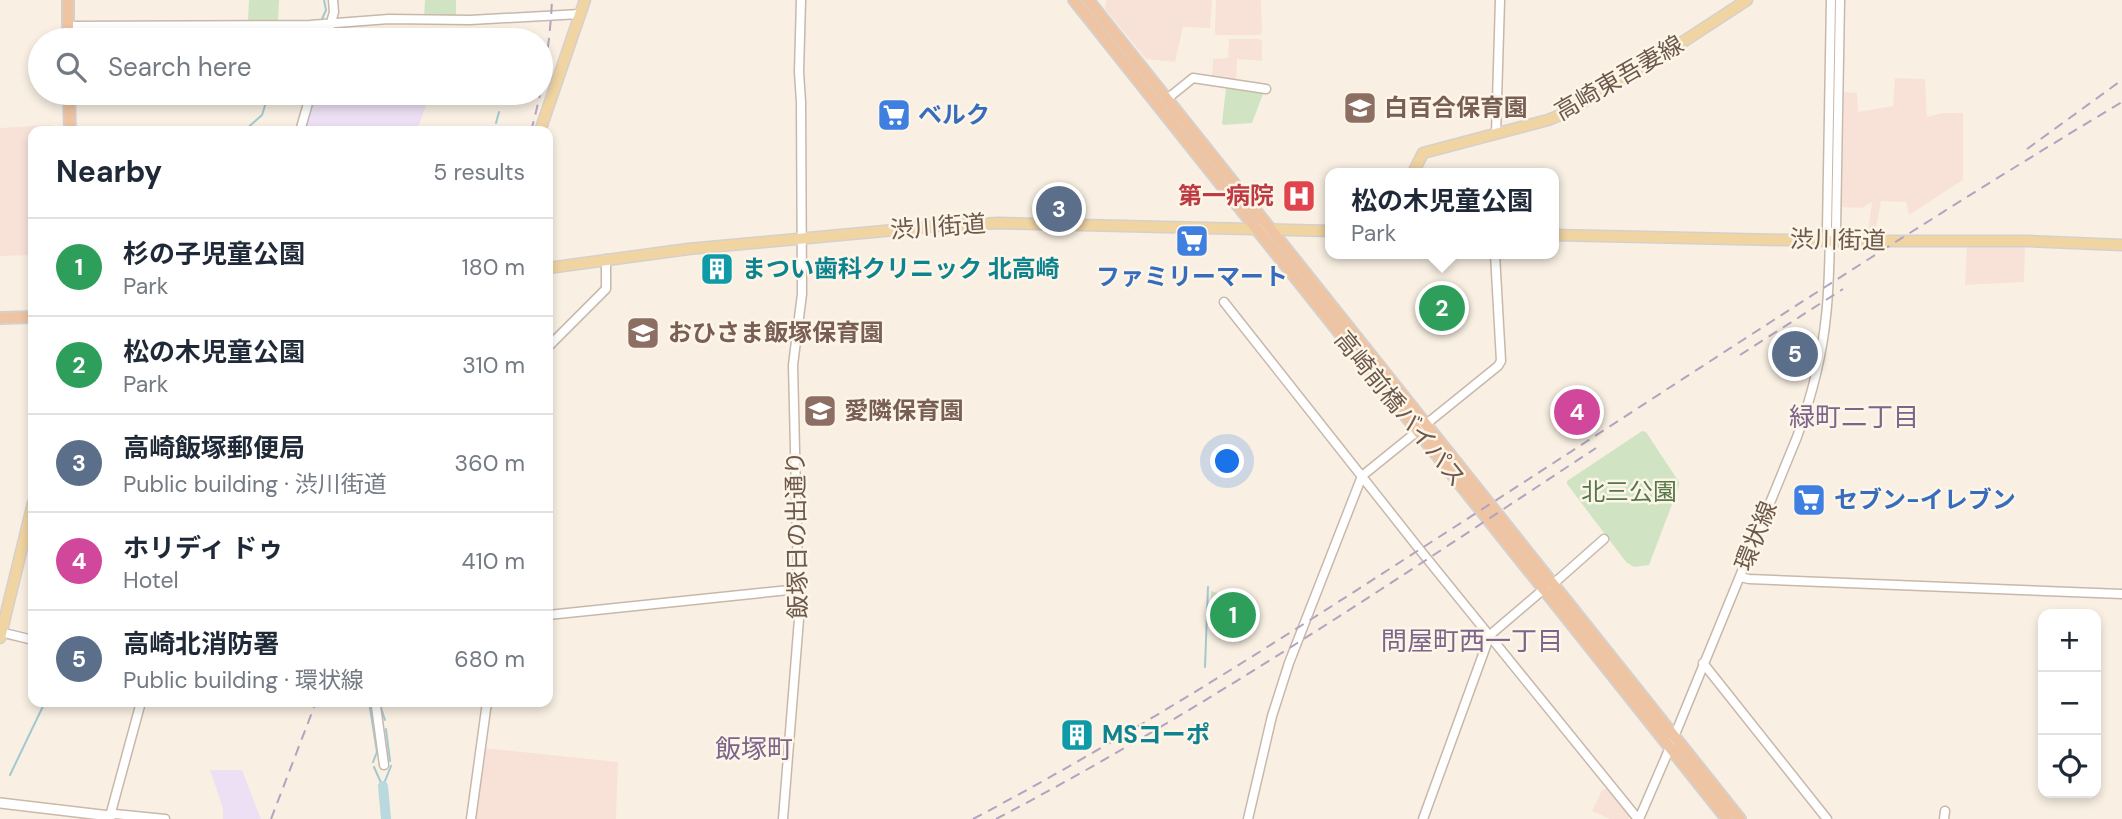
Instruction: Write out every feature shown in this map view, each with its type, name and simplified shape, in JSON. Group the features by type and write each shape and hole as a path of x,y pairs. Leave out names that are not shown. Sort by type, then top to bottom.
{"highway":[{"path":"68,0 68,26"},
{"name":"高崎前橋バイパス","path":"1074,0 1256,230 1421,428 1483,495 1548,587 1727,819"},
{"name":"高崎前橋バイパス","path":"1088,0 1270,230 1421,428"},
{"path":"69,105 70,126"},
{"path":"0,318 28,317"},
{"name":"高崎前橋バイパス","path":"1548,587 1740,819"}],"main road":[{"path":"553,93 585,0"},
{"name":"高崎東吾妻線","path":"1416,168 1423,153 1548,120 1565,113 1747,0"},
{"path":"542,126 549,105"},
{"name":"渋川街道","path":"553,267 801,238 999,223 1325,231"},
{"name":"渋川街道","path":"1559,235 1830,241 2028,241 2122,245"},
{"path":"1,634 28,523"},
{"path":"0,803 110,818"}],"street":[{"path":"330,28 334,12 333,0"},
{"name":"飯塚日の出通り","path":"783,819 799,619 793,365 802,293 799,72 801,0"},
{"path":"1496,134 1500,0"},
{"name":"環状線","path":"1638,819 1740,577 1797,437 1810,397 1826,315 1830,241 1827,229 1831,0"},
{"name":"環状線","path":"1830,241 1836,229 1840,0"},
{"path":"68,26 318,24 389,19 470,20 580,14"},
{"path":"1167,99 1193,78 1266,89"},
{"path":"301,126 308,105"},
{"path":"553,342 606,289 606,259"},
{"path":"1248,819 1272,716 1289,663 1362,477 1501,361 1495,259"},
{"path":"1224,302 1638,819"},
{"path":"1423,819 1490,635 1604,539"},
{"path":"1740,577 2122,594"},
{"path":"553,614 799,589"},
{"path":"1,634 28,639"},
{"path":"1703,663 1827,819"},
{"path":"110,818 140,707"},
{"path":"376,707 384,765"},
{"path":"471,819 486,707"},
{"path":"110,818 115,814 165,819"}],"shaded area":[{"path":"1106,0 1212,0 1210,28 1183,27 1175,62 1146,59 1105,9"},
{"path":"1216,0 1261,0 1260,35 1217,35"},
{"path":"1229,39 1262,41 1262,61 1237,59 1236,82 1212,77 1213,59 1228,58"},
{"path":"1895,78 1925,79 1927,117 1942,113 1963,113 1963,180 1909,215 1906,202 1881,201 1875,233 1865,234 1868,231 1872,202 1862,208 1842,207 1844,92 1857,93 1858,112 1893,106"},
{"path":"312,105 426,105 419,126 306,126"},
{"path":"28,126 28,255 0,256 0,128"},
{"path":"1967,244 2025,245 2024,282 1965,285"},
{"path":"484,748 618,762 616,819 475,819"},
{"path":"210,770 242,770 261,819 223,819 223,808"},
{"path":"1607,789 1629,815 1629,819 1610,819 1592,811 1602,790"}],"green space":[{"path":"249,0 279,0 278,22 248,22"},
{"path":"425,0 456,0 456,17 424,17"},
{"path":"1228,86 1261,90 1263,94 1252,123 1223,125"},
{"path":"1437,291 1457,291 1457,314 1442,326 1422,302"},
{"name":"北三公園","path":"1642,431 1646,432 1679,486 1649,565 1634,567 1626,562 1567,481"},
{"path":"1211,591 1257,606 1246,639 1240,642 1213,634"}],"waterway":[{"path":"322,19 326,10 324,0"},
{"path":"250,126 262,115 265,105"},
{"path":"496,123 499,112"},
{"path":"1205,667 1208,587"},
{"path":"10,775 43,707"},
{"path":"370,707 377,752 373,762"},
{"path":"381,707 385,720"},
{"path":"386,729 390,761"},
{"path":"383,786 391,766"},
{"path":"374,767 382,785"},
{"path":"383,786 386,819"}],"railway":[{"path":"550,28 552,0"},
{"path":"2027,149 2122,80"},
{"path":"973,819 1151,719 1267,647 1864,262 2122,102"},
{"path":"532,126 538,105"},
{"path":"1740,355 1843,289"},
{"path":"996,819 1226,688 1596,448"},
{"path":"271,819 314,707"}],"place":[{"name":"白百合保育園","path":"1360,108"},
{"name":"ベルク","path":"894,115"},
{"name":"第一病院","path":"1299,196"},
{"name":"高崎飯塚郵便局","path":"1059,209"},
{"name":"ファミリーマート","path":"1192,241"},
{"name":"まつい歯科クリニック 北高崎","path":"717,269"},
{"name":"松の木児童公園","path":"1442,308"},
{"name":"おひさま飯塚保育園","path":"643,333"},
{"name":"高崎北消防署","path":"1795,354"},
{"name":"愛隣保育園","path":"820,411"},
{"name":"ホリディ ドゥ","path":"1577,412"},
{"name":"セブン-イレブン","path":"1809,500"},
{"name":"杉の子児童公園","path":"1233,615"},
{"name":"MSコーポ","path":"1077,735"}],"district":[{"name":"緑町二丁目","path":"1854,417"},
{"name":"問屋町西一丁目","path":"1472,641"},
{"name":"飯塚町","path":"754,749"}]}
